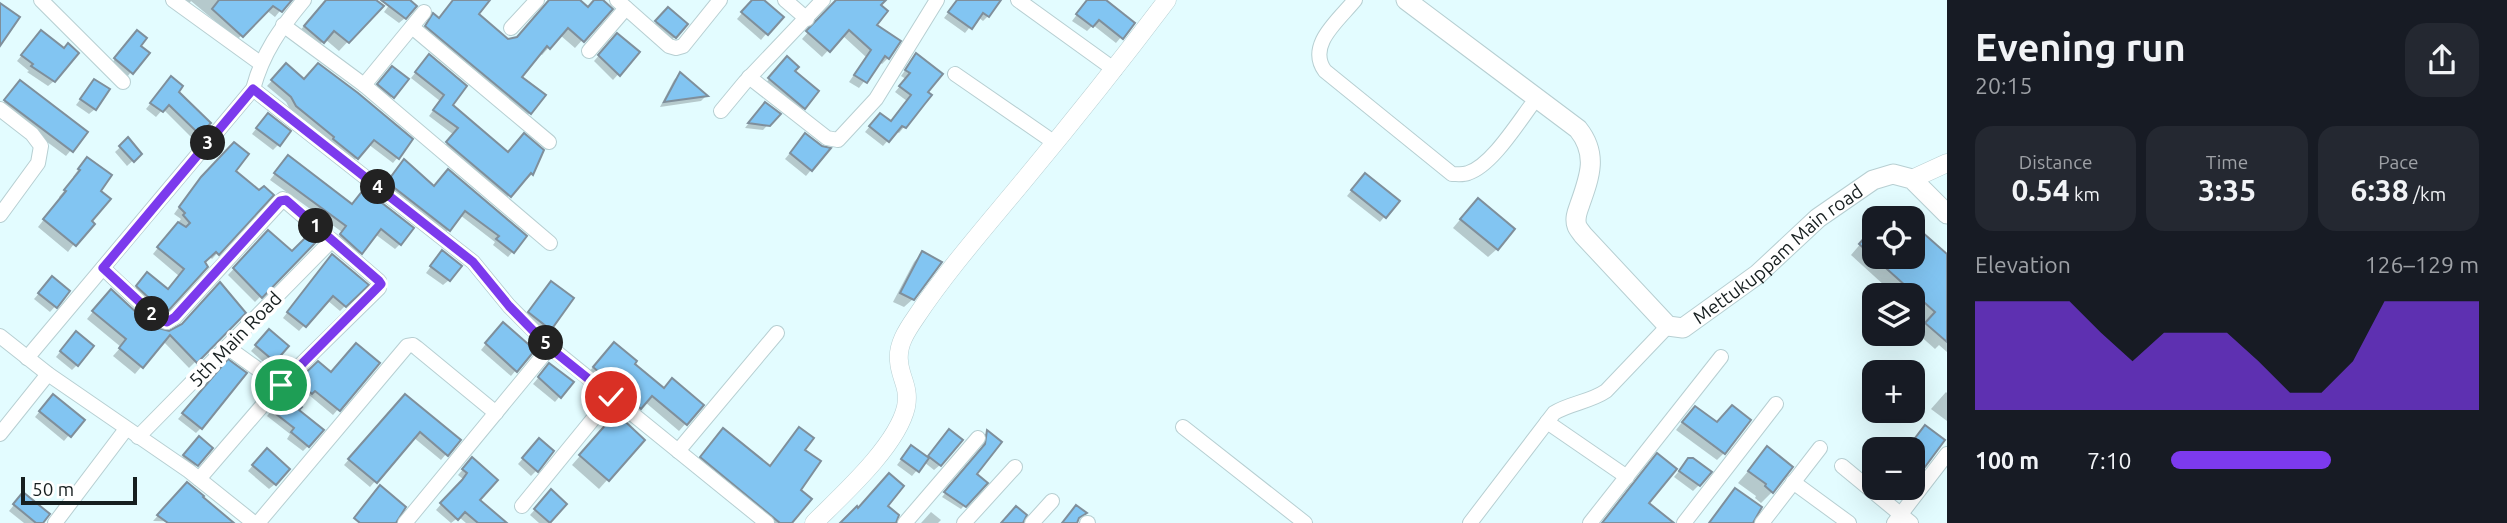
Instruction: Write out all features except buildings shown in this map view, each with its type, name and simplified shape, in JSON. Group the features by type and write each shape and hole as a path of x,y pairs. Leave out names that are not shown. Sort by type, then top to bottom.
{"main road":[{"name":"Mettukuppam Main road","path":"1406,0 1578,129 1586,140 1591,155 1591,174 1576,215 1576,225 1668,326 1683,328 1758,274 1818,218 1873,180 1893,174 1912,179"},
{"path":"1912,179 1947,214"}],"street":[{"path":"41,0 123,82"},
{"path":"173,0 260,63"},
{"path":"27,358 253,89 260,63 283,26 304,0"},
{"path":"511,28 537,0"},
{"path":"589,51 622,4 669,46 676,48 683,46 720,0"},
{"path":"785,0 807,19"},
{"path":"721,111 823,0"},
{"path":"750,77 827,138 838,140 876,99 937,0"},
{"path":"1017,0 1115,69"},
{"path":"1355,0 1320,42 1317,55 1320,64 1325,71 1452,174 1465,174 1475,170 1488,159 1536,99"},
{"path":"814,523 859,478 897,428 905,408 906,385 898,361 901,342 915,317 955,264 1115,69 1164,1"},
{"path":"364,85 424,12"},
{"path":"283,26 364,85 550,243"},
{"path":"412,27 549,142"},
{"path":"956,74 1055,143"},
{"path":"253,89 473,262 509,306 550,348 767,523"},
{"path":"0,109 32,134 41,146 38,163 3,205"},
{"path":"1912,179 1947,163"},
{"path":"103,268 157,318 167,322 175,317 280,201 286,200 381,284 281,385 200,479"},
{"name":"5th Main Road","path":"138,437 332,240"},
{"path":"1470,523 1554,413 1564,406 1606,391 1668,326"},
{"path":"678,451 777,333"},
{"path":"0,336 48,374 200,479 256,523 407,346 413,345 417,348 496,413"},
{"path":"227,347 281,385"},
{"path":"405,523 550,348"},
{"path":"1591,523 1721,358"},
{"path":"0,434 48,374"},
{"path":"522,506 611,397"},
{"path":"1684,523 1776,404"},
{"path":"1547,422 1627,477"},
{"path":"1184,427 1305,523"},
{"path":"55,523 126,429"},
{"path":"905,523 978,438"},
{"path":"1762,523 1820,447"},
{"path":"1842,466 1902,520 1947,454"},
{"path":"964,523 1015,467"},
{"path":"1794,482 1849,523"},
{"path":"1032,523 1052,500"}],"route":[{"path":"281,385 381,284 286,200 280,201 175,317 167,322 157,318 103,268 253,89 473,262 509,306 550,348 611,397"}]}
